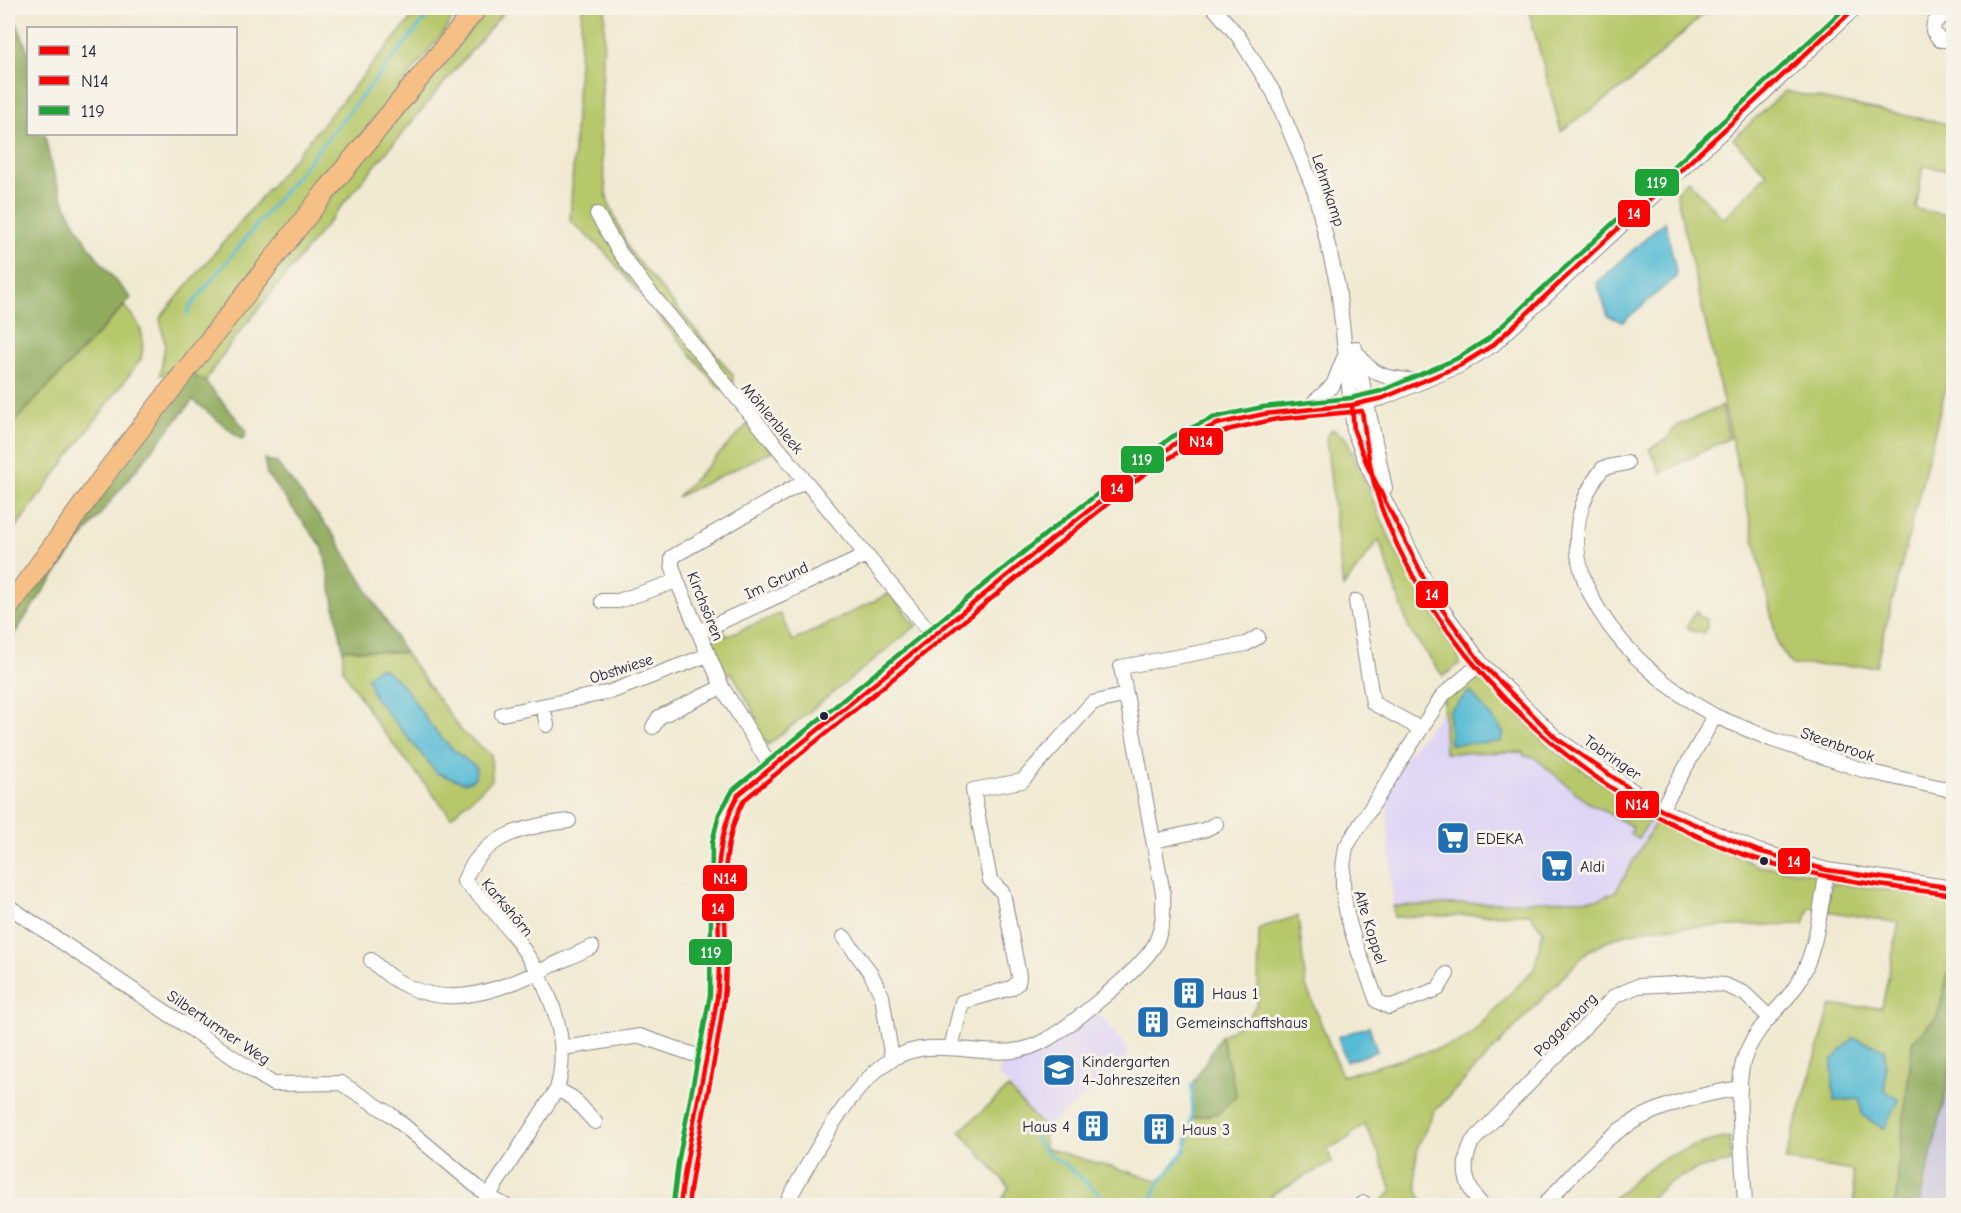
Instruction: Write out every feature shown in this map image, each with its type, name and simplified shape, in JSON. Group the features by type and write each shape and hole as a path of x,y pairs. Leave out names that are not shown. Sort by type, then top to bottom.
{"highway":[{"path":"460,26 468,8"},
{"path":"8,608 112,465 460,26 477,8"}],"street":[{"name":"Lehmkamp","path":"1214,8 1238,36 1274,93 1302,158 1324,224 1350,345"},
{"path":"680,1206 685,1164 717,996 719,844 726,817 738,795 1138,469 1177,442 1217,424 1264,414 1368,402 1427,381 1459,366 1493,345 1855,8"},
{"path":"1952,8 1934,23 1933,31 1941,40 1947,40 1953,36"},
{"name":"Möhlenbleek","path":"597,214 628,264 933,636"},
{"path":"1350,345 1369,368 1380,375 1427,381"},
{"path":"1350,345 1368,402"},
{"path":"1350,345 1352,405"},
{"path":"1304,411 1337,380 1350,345"},
{"name":"Tobringer","path":"1368,402 1377,458 1391,513"},
{"name":"Tobringer","path":"1352,405 1354,431 1391,513 1434,598 1480,663 1556,738 1661,810 1758,851 1827,870 1953,888"},
{"name":"Steenbrook","path":"1627,463 1603,468 1589,486 1581,503 1576,542 1581,574 1598,610 1636,657 1666,684 1715,716 1773,740 1866,771 1947,789 1953,786"},
{"name":"Kirchsören","path":"771,767 722,687 677,581 672,557 804,481"},
{"name":"Im Grund","path":"699,632 866,556"},
{"path":"602,601 618,601 677,581"},
{"path":"1356,601 1373,703 1419,728"},
{"path":"785,1206 826,1135 871,1076 892,1060 908,1052 927,1047 990,1052 1014,1051 1042,1042 1061,1031 1139,965 1154,946 1164,910 1154,841 1121,667 1246,644 1258,637"},
{"name":"Obstwiese","path":"502,714 610,692 708,655"},
{"name":"Alte Koppel","path":"1447,974 1438,989 1389,1007 1377,1001 1342,900 1342,864 1346,847 1419,728 1443,695 1480,663"},
{"path":"653,727 659,717 722,687"},
{"path":"951,1048 962,1002 1011,988 1018,983 1019,976 1003,892 990,880 973,790 1022,781 1092,703 1126,695"},
{"path":"543,706 547,725"},
{"path":"1661,810 1715,716"},
{"name":"Karkshörn","path":"485,1201 557,1089 564,1067 563,1048 559,1026 536,972 508,928 464,881 470,866 497,841 528,826 569,821"},
{"path":"1154,841 1204,830 1216,824"},
{"path":"1745,1206 1740,1088 1743,1061 1752,1039 1768,1016 1794,988 1809,959 1827,870"},
{"name":"Silberturmer Weg","path":"8,906 273,1084 340,1083 390,1114 485,1201 506,1206"},
{"path":"844,937 870,972 882,996 892,1060"},
{"path":"371,960 383,973 418,993 459,998 484,994 592,947"},
{"name":"Poggenbarg","path":"1483,1206 1471,1193 1464,1172 1464,1159 1472,1142 1615,996 1638,986 1693,983 1724,985 1744,993 1768,1016"},
{"path":"563,1048 640,1036 692,1054"},
{"path":"1543,1206 1608,1140 1630,1124 1669,1104 1703,1094 1740,1088"},
{"path":"557,1089 573,1098 595,1122"}],"shaded area":[{"path":"1444,709 1445,753 1524,752 1534,757 1587,802 1633,827 1630,833 1638,839 1652,817 1657,820 1616,891 1599,899 1393,906 1386,791 1408,754"},
{"name":"Kindergarten 4-Jahreszeiten","path":"1097,1011 1128,1050 1123,1067 1044,1128 998,1074 1003,1059 1044,1050"},
{"path":"1953,1038 1953,1205 1919,1206 1947,1088"}],"green space":[{"path":"8,8 11,8 27,49 27,135 45,135 56,181 75,223 100,261 131,298 8,429"},
{"path":"420,8 459,8 443,33 174,371 160,375 165,344 160,318"},
{"path":"489,8 507,8 348,198 231,343 205,381 189,374 349,175"},
{"path":"582,8 605,8 600,139 607,198 629,250 733,375 732,394 719,388 603,250 570,221"},
{"path":"1528,8 1710,8 1630,82 1561,131"},
{"path":"1785,91 1953,125 1953,171 1923,166 1916,209 1953,216 1953,359 1876,666 1792,665 1778,645 1676,192 1688,180 1723,219 1767,174 1733,139"},
{"path":"124,306 141,330 143,342 141,359 8,538 8,429"},
{"path":"189,374 205,381 246,430 245,437 241,439 193,400 74,549 8,644 8,618"},
{"path":"1722,406 1729,438 1661,473 1649,449 1667,439 1676,426"},
{"path":"749,423 772,451 677,497"},
{"path":"1332,429 1346,438 1395,550 1458,654 1460,664 1443,676 1410,631 1379,540 1343,587 1326,438"},
{"path":"264,459 277,463 336,538 405,653 343,649 323,548 267,475"},
{"path":"890,593 916,626 768,745 750,723 757,718 732,673 723,676 709,641 711,630 722,627 726,636 780,614 793,641"},
{"path":"1697,610 1700,617 1707,619 1707,629 1704,633 1691,631 1687,626"},
{"path":"343,649 405,653 463,733 491,755 492,780 451,817 375,721 343,670"},
{"path":"1477,666 1547,745 1652,817 1638,839 1630,833 1633,827 1587,802 1534,757 1524,756 1523,752 1445,753 1443,695"},
{"path":"1657,820 1758,866 1823,875 1816,909 1809,908 1804,924 1651,928 1619,936 1588,951 1434,1112 1418,1146 1415,1168 1418,1191 1423,1205 1377,1205 1392,1191 1379,1154 1364,1124 1347,1139 1327,1149 1332,1162 1271,1195 1276,1206 999,1205 1009,1187 960,1131 1008,1088 1044,1128 1045,1148 1160,1181 1185,1149 1191,1118 1219,1113 1236,1095 1221,1036 1247,1020 1258,1002 1259,928 1298,916 1306,986 1342,1076 1458,1043 1471,1034 1534,969 1543,931 1530,914 1394,917 1393,906 1599,899 1616,891"},
{"path":"1832,883 1953,898 1953,956 1937,1017 1913,1040 1898,1169 1898,1190 1894,1205 1854,1205 1853,1171 1785,1160 1831,1006 1882,1007 1899,923 1827,911","holes":["1884,1049 1885,1090 1863,1116 1859,1098 1834,1100 1832,1061"]},
{"path":"1953,956 1954,1038 1947,1088 1919,1205 1894,1205 1898,1190 1898,1169 1913,1040 1937,1017"},
{"path":"1221,1036 1236,1095 1219,1113 1191,1118 1192,1084"},
{"path":"1730,1137 1731,1162 1697,1169 1669,1183 1642,1205 1607,1205 1648,1168 1662,1160 1692,1146"}],"water":[{"path":"1665,221 1677,276 1623,322 1608,316 1597,283"},
{"path":"379,667 397,679 446,743 476,767 475,778 465,783 437,773 374,697 367,677"},
{"path":"1470,691 1504,733 1500,742 1450,744 1449,711"},
{"path":"1369,1026 1377,1051 1346,1062 1338,1037"},
{"path":"1853,1038 1885,1049 1885,1090 1899,1100 1884,1129 1863,1116 1859,1099 1834,1101 1832,1061"}],"waterway":[{"path":"188,314 189,308 434,8"},
{"path":"1152,1206 1156,1189 1181,1156 1188,1142 1192,1117 1192,1084"},
{"path":"1031,1127 1045,1151 1108,1199 1126,1203 1152,1198"}],"transit line":[{"name":"119","path":"673,1205 678,1163 710,995 712,843 719,814 733,790 1052,529 1173,436 1215,417 1263,407 1351,398 1381,391 1456,359 1488,339 1845,8"},
{"name":"14","path":"680,1206 717,998 718,869 721,844 727,819 738,795 1057,535 1177,442 1217,424 1264,414 1352,405 1383,398 1459,366 1493,345 1855,8"},
{"name":"14","path":"1352,405 1354,431 1368,467 1434,598 1481,663 1556,738 1661,810 1758,851 1827,870 1954,888"},
{"name":"N14","path":"688,1206 724,998 726,973 725,872 728,847 734,823 744,800 1143,475 1185,448 1231,429 1277,419 1362,411 1373,478 1385,517 1412,574 1447,629 1488,680 1534,727 1585,770 1640,806 1698,836 1781,866 1854,881 1953,895"}],"place":[{"name":"EDEKA","path":"1453,838"},
{"name":"Aldi","path":"1557,866"},
{"name":"Haus 1","path":"1189,993"},
{"name":"Gemeinschaftshaus","path":"1153,1022"},
{"name":"Kindergarten 4-Jahreszeiten","path":"1059,1070"},
{"name":"Haus 4","path":"1093,1126"},
{"name":"Haus 3","path":"1159,1129"}]}
